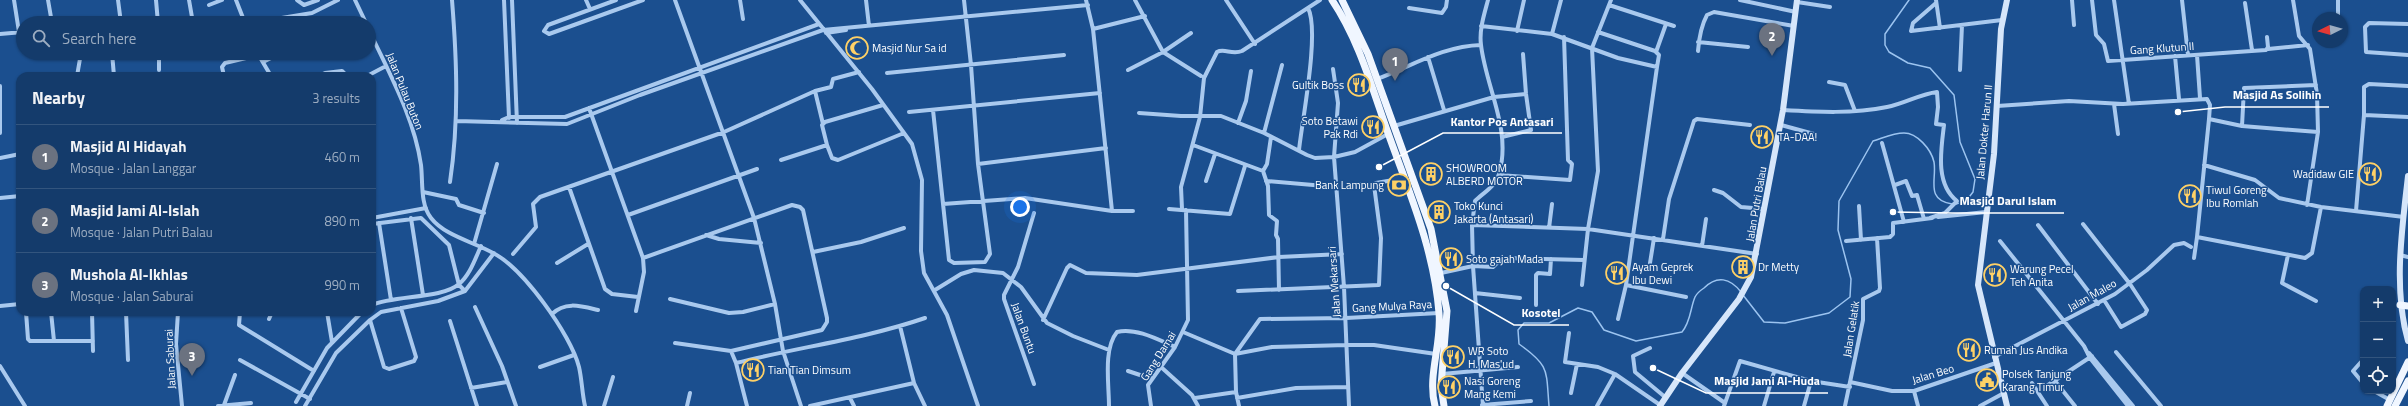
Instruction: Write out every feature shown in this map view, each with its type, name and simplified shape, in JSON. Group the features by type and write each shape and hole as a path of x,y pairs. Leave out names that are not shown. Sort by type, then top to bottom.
{"main road":[{"path":"1332,0 1346,23 1360,55 1388,134 1406,178 1426,240 1439,313 1433,384 1435,406"},
{"path":"1344,1 1378,79 1427,214 1441,273 1447,318 1442,374 1442,395 1444,406"},
{"path":"2388,403 2408,362"},
{"path":"2396,406 2408,381"}],"street":[{"path":"14,0 18,16"},
{"path":"48,0 51,16"},
{"path":"118,0 120,16"},
{"path":"156,0 157,16"},
{"path":"189,0 192,16"},
{"path":"209,5 222,0"},
{"path":"236,0 242,16"},
{"path":"297,0 304,6 318,0"},
{"path":"294,16 312,13 338,0"},
{"path":"355,0 363,16"},
{"path":"450,182 457,121 452,0"},
{"path":"504,0 509,123"},
{"path":"512,0 517,123"},
{"path":"586,0 590,9"},
{"path":"616,0 548,25 544,31 549,34 643,0"},
{"path":"675,0 754,218 775,304 780,339 801,406"},
{"path":"740,0 743,19"},
{"path":"800,0 883,105 904,133 916,154 922,180 921,251 924,273 935,290 947,315 978,406"},
{"path":"866,0 869,26"},
{"path":"933,110 951,262 985,262 990,254 978,164 971,65 964,0"},
{"path":"1086,0 1093,29 1112,211"},
{"path":"1135,0 1163,52 1200,76"},
{"path":"1226,0 1255,44 1320,0"},
{"path":"1409,8 1442,13 1446,7 1447,0"},
{"path":"1488,0 1481,26 1481,44 1500,121 1502,137 1499,175 1485,194 1475,201 1472,225 1479,370 1483,405 1531,401"},
{"path":"1517,31 1524,0"},
{"path":"1552,34 1561,0"},
{"path":"1740,0 1796,12"},
{"name":"Jalan Dokter Harun II","path":"2007,0 2002,20 1994,154 1978,286 2007,406"},
{"path":"2072,0 2074,25"},
{"name":"Gang Klutun II","path":"2092,0 2096,35 2104,44 2107,60 2197,55 2308,45"},
{"path":"2114,0 2129,104"},
{"path":"2182,0 2188,55"},
{"path":"2293,0 2299,36 2308,45 2316,85 2318,132 2307,204"},
{"path":"2338,0 2338,12"},
{"path":"1797,1 1830,7"},
{"name":"Jalan Putri Balau","path":"1660,405 1682,373 1739,299 1747,286 1757,254 1764,209 1781,125 1797,1"},
{"path":"1582,285 1588,229 1598,171 1599,156 1592,48 1610,2 1674,26"},
{"path":"1936,2 1911,28 1913,31 2002,20"},
{"path":"1936,2 1940,28"},
{"path":"2244,2 2252,50"},
{"path":"502,120 509,123 567,124 702,74 825,32 869,26 1088,5"},
{"path":"1299,150 1312,39 1311,14 1308,8"},
{"path":"1698,51 1698,42 1705,18 1707,15 1714,12 1794,26"},
{"path":"1093,29 1144,16"},
{"path":"2408,24 2369,23 2365,27 2364,34 2366,52 2408,55"},
{"path":"457,121 502,120 517,116 565,117 819,24"},
{"path":"1618,319 1626,285 1659,59 1656,52 1666,24"},
{"path":"1960,70 1962,25"},
{"path":"1481,26 1552,34 1564,37 1618,58 1657,67"},
{"path":"0,34 16,32"},
{"path":"1598,32 1656,52"},
{"path":"1128,70 1163,52 1191,33"},
{"path":"1499,175 1570,180 1572,164 1568,160 1564,37"},
{"path":"2267,37 2268,49"},
{"path":"1698,42 1748,47"},
{"name":"Gang Damai","path":"1151,406 1148,390 1152,379 1175,347 1183,332 1189,314 1182,187 1200,116 1204,78 1217,52 1221,50 1236,54 1255,44"},
{"path":"1378,79 1428,57 1468,45 1481,44"},
{"name":"Jalan Pulau Buton","path":"376,45 412,132 420,160 426,208"},
{"path":"1502,137 1531,130 1526,94 1523,54"},
{"path":"887,73 1064,55"},
{"path":"2197,55 2200,98"},
{"path":"2175,56 2179,99"},
{"path":"1428,57 1444,110"},
{"path":"78,72 80,60"},
{"path":"113,60 114,72"},
{"path":"159,60 159,70"},
{"path":"223,72 222,69 225,63 236,60"},
{"path":"267,60 263,62 269,72"},
{"path":"1264,133 1282,65"},
{"path":"375,72 386,66"},
{"name":"Jalan Mekarsari","path":"1333,69 1338,103 1334,157 1346,318 1349,406"},
{"path":"1238,123 1246,101 1251,71"},
{"path":"513,254 536,226 534,202 540,197 724,132 815,91 831,87 833,79 858,72"},
{"path":"1829,82 1845,85 1855,111"},
{"path":"2242,126 2244,88 2316,85"},
{"path":"2356,211 2364,115 2364,88 2366,85 2408,86"},
{"path":"0,86 0,133"},
{"path":"815,91 827,145 833,160 847,157 904,133"},
{"path":"1783,110 1855,111 1905,103 1937,92 1938,107 1936,124 1944,125 1941,154 1944,181 1948,194 1955,204 1945,213 1930,218"},
{"path":"909,112 1100,93"},
{"path":"1394,126 1444,110 1494,97 1526,94"},
{"path":"1997,106 2069,102 2129,104 2200,98 2210,101 2194,258"},
{"path":"2114,104 2118,134"},
{"path":"822,125 832,119 883,105"},
{"path":"589,108 614,172 643,258 644,272 636,311"},
{"path":"1139,112 1221,116 1264,133 1315,158 1334,157 1355,152 1388,134"},
{"path":"2364,115 2408,117"},
{"path":"1663,239 1669,199 1694,121 1698,119 1750,125"},
{"path":"2209,119 2242,126 2318,132"},
{"path":"1781,125 1814,134"},
{"path":"1271,137 1267,164 1263,172 1266,182 1268,215 1277,221 1276,235 1278,239 1279,290"},
{"path":"1882,143 1895,185 1904,222"},
{"path":"781,160 827,145"},
{"path":"1193,146 1263,172"},
{"path":"978,164 1106,148"},
{"path":"1206,181 1215,154"},
{"path":"0,158 16,155"},
{"path":"474,244 498,164"},
{"path":"2204,165 2255,180 2266,187 2275,197 2321,207 2404,217"},
{"path":"1169,209 1184,209 1226,215 1230,214 1245,166"},
{"path":"628,215 757,169"},
{"path":"2408,176 2404,217 2406,228 2400,255 2404,326 2408,341"},
{"path":"1360,184 1374,184 1406,178"},
{"path":"1266,182 1336,187"},
{"path":"1895,185 1906,182 1912,196 1917,195 1924,219"},
{"path":"1238,291 1378,285 1380,283 1381,238 1374,184"},
{"path":"569,187 605,289 612,294 638,297"},
{"path":"1714,190 1723,193 1741,207 1764,209"},
{"path":"423,192 456,199 459,205 484,213"},
{"path":"0,198 16,196"},
{"path":"943,204 1025,198 1112,211 1133,211"},
{"path":"1549,228 1552,204"},
{"path":"643,258 792,205 800,206 813,252 827,322 822,330 731,351 675,342"},
{"path":"1859,206 1861,240"},
{"path":"2197,237 2305,258 2310,256 2321,207"},
{"path":"376,217 426,208 430,218 438,226 494,253 510,265 526,281 552,314 574,355 579,367 585,406"},
{"path":"1846,242 1890,237 1892,234 1893,223 1986,212"},
{"name":"Jalan Buntu","path":"1034,213 1022,255 1004,299 1034,384"},
{"path":"411,218 423,295"},
{"path":"376,223 421,218 446,240 452,252 459,285 465,291"},
{"path":"1702,246 1706,219"},
{"path":"379,223 391,300"},
{"path":"2083,224 2130,284 2147,310 2145,314 2121,327 2104,300"},
{"path":"1472,225 1588,229 1757,254"},
{"path":"2038,225 2098,304"},
{"path":"813,252 861,242 904,228"},
{"path":"706,235 719,239 761,243"},
{"path":"1650,263 1654,238"},
{"name":"Jalan Gelatik","path":"1845,406 1864,308 1863,300 1864,298 1879,291 1880,288 1876,238"},
{"path":"2000,241 2064,321 2128,406"},
{"name":"Jalan Maleo","path":"1994,356 2098,304 2130,284 2174,245 2184,243 2191,247"},
{"path":"557,263 588,244"},
{"path":"376,304 423,295 459,285 470,269 481,246"},
{"path":"305,406 336,353 370,320 385,311 438,302 465,291 494,253"},
{"path":"1043,320 1067,268 1070,265 1086,273 1137,275 1278,258 1342,254"},
{"path":"2288,255 2282,283 2316,301"},
{"path":"2400,255 2408,257"},
{"path":"1441,273 1473,266 1493,267 1502,258 1552,258 1584,260"},
{"path":"1536,305 1536,275 1538,273 1550,274 1552,258"},
{"path":"935,290 960,274 974,270 1003,272 1021,287 1043,320 1062,331 1109,350"},
{"path":"1626,285 1686,297"},
{"path":"1475,293 1520,298"},
{"path":"670,299 729,313 743,312 775,304"},
{"path":"383,302 385,311"},
{"path":"0,306 16,304"},
{"path":"552,314 562,306 574,305 598,310"},
{"path":"475,307 508,382 516,406"},
{"path":"370,320 384,367 389,368 414,361 416,357 401,308"},
{"name":"Gang Mulya Raya","path":"1235,354 1258,320 1346,318 1439,313"},
{"path":"26,316 28,340 92,341"},
{"path":"51,316 54,341"},
{"path":"92,316 93,351"},
{"path":"126,316 128,360"},
{"name":"Jalan Saburai","path":"178,316 176,344 181,406"},
{"path":"240,316 239,326 314,371"},
{"path":"328,316 332,342"},
{"path":"296,402 332,342 358,316"},
{"path":"736,363 783,351 900,326 925,318"},
{"path":"450,321 477,406"},
{"path":"900,326 914,383 925,406"},
{"path":"2404,326 2408,332"},
{"path":"1109,406 1109,350 1111,342 1117,332 1128,331 1156,338 1175,347"},
{"path":"1183,332 1235,354 1272,347 1347,345 1374,345 1436,354"},
{"path":"1570,333 1564,361 1566,363 1598,367 1615,374 1660,405"},
{"path":"1650,348 1633,356 1633,366 1635,372 1665,397"},
{"path":"731,351 736,363 747,406"},
{"path":"2116,352 2161,406"},
{"path":"1235,354 1236,392 1239,406"},
{"path":"540,367 574,355"},
{"path":"2045,387 2090,356"},
{"path":"2090,356 2133,406"},
{"path":"240,360 310,399"},
{"name":"Jalan Beo","path":"1725,404 1740,361 1774,372 1811,381 1850,384 1892,390 1914,390 1996,363"},
{"path":"2360,363 2353,371 2360,379"},
{"path":"1571,393 1577,364"},
{"path":"0,366 25,406"},
{"path":"1161,367 1195,398 1198,406"},
{"path":"1442,374 1518,367"},
{"path":"1128,371 1152,379"},
{"path":"1764,406 1774,372"},
{"path":"1682,373 1725,404"},
{"path":"1597,406 1615,374"},
{"path":"224,405 235,375"},
{"path":"604,406 613,377"},
{"path":"1804,406 1811,381"},
{"path":"2055,381 2075,406"},
{"path":"471,388 508,382"},
{"path":"810,406 914,383"},
{"path":"2032,383 2047,406"},
{"path":"1237,398 1296,388 1348,387"},
{"path":"1914,390 1918,406"},
{"path":"1195,398 1236,392"},
{"path":"687,406 690,393"},
{"path":"1980,406 2004,393"},
{"path":"2378,394 2388,403"},
{"path":"850,398 854,406"},
{"path":"218,406 251,403"}],"waterway":[{"path":"1909,0 1885,34 1885,45 1889,52 1908,63 1930,68 1954,95 1960,142 1975,179 1973,192 1966,201 1956,204"},
{"path":"1743,295 1764,322 1785,323 1829,313 1850,297 1851,279 1838,230 1839,201 1873,141 1900,133 1909,134 1918,139 1927,147 1934,162 1935,193 1938,198 1944,202 1952,204"},
{"path":"1549,406 1544,370 1536,358 1519,344 1518,330 1524,323 1549,323 1578,308 1592,312 1604,330 1636,341 1682,332 1687,324 1693,301 1696,296 1700,291 1714,281 1728,281 1737,287 1741,292"}],"place":[{"name":"Masjid Nur Sa id","path":"857,48"},
{"name":"Masjid Jami Al-Islah","path":"1772,56"},
{"name":"Masjid Al Hidayah","path":"1395,81"},
{"name":"Gultik Boss","path":"1359,85"},
{"name":"Masjid As Solihin","path":"2178,112"},
{"name":"Soto Betawi Pak Rdi","path":"1373,127"},
{"name":"TA-DAA!","path":"1762,137"},
{"name":"Kantor Pos Antasari","path":"1379,167"},
{"name":"SHOWROOM ALBERD MOTOR","path":"1431,174"},
{"name":"Wadidaw GIE","path":"2370,174"},
{"name":"Bank Lampung","path":"1399,185"},
{"name":"Tiwul Goreng Ibu Romlah","path":"2190,196"},
{"name":"Toko Kunci Jakarta (Antasari)","path":"1439,212"},
{"name":"Masjid Darul Islam","path":"1893,212"},
{"name":"Soto gajah Mada","path":"1451,259"},
{"name":"Dr Metty","path":"1743,267"},
{"name":"Ayam Geprek Ibu Dewi","path":"1617,273"},
{"name":"Warung Pecel Teh Anita","path":"1995,275"},
{"name":"Kosotel","path":"1446,286"},
{"name":"Rumah Jus Andika","path":"1969,350"},
{"name":"WR Soto H. Mas'ud","path":"1453,357"},
{"name":"Masjid Jami Al-Huda","path":"1653,368"},
{"name":"Tian Tian Dimsum","path":"753,370"},
{"name":"Mushola Al-Ikhlas","path":"192,376"},
{"name":"Polsek Tanjung Karang Timur","path":"1987,380"},
{"name":"Nasi Goreng Mang Kemi","path":"1449,387"}]}
